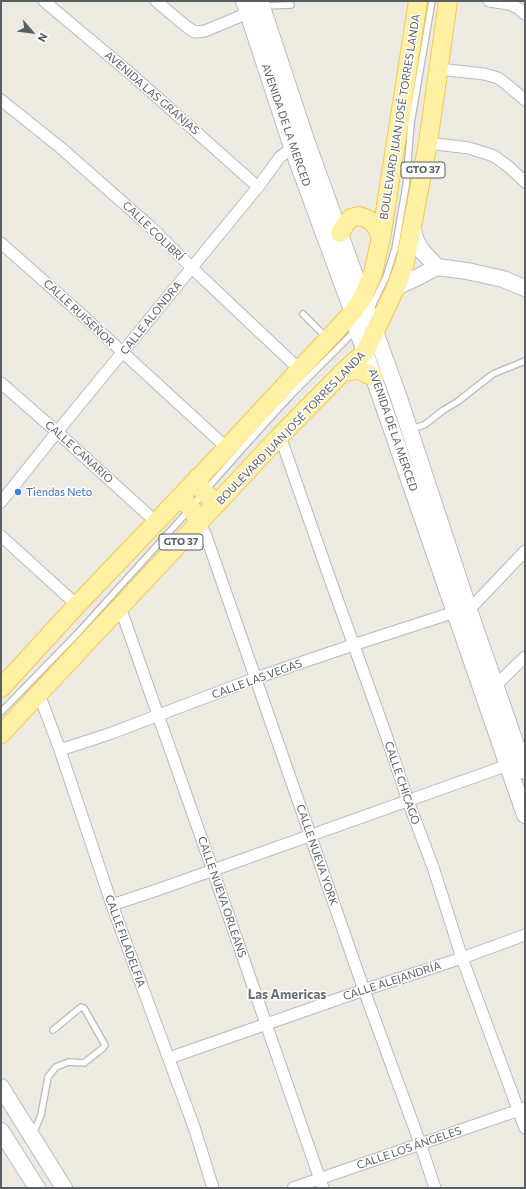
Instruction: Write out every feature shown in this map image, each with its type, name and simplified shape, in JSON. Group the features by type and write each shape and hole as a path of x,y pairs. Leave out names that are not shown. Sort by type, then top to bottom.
{"main road":[{"name":"BOULEVARD JUAN JOSÉ TORRES LANDA","path":"1,688 156,522 189,510 219,502 280,436 343,372 365,352 363,319 381,238 418,1"},
{"name":"BOULEVARD JUAN JOSÉ TORRES LANDA","path":"1,734 120,607 189,510 201,485 227,448 328,339 363,319 396,287 405,263 428,143 448,1"},
{"path":"340,233 346,223 352,218 359,216 371,221 377,228 381,238"},
{"path":"343,372 356,370 374,377"},
{"path":"201,485 208,496 219,502"}],"street":[{"name":"AVENIDA LAS GRANJAS","path":"44,1 131,74 258,187"},
{"path":"156,1 194,32 205,31 246,7"},
{"path":"489,1 509,4 518,8 525,14"},
{"name":"AVENIDA DE LA MERCED","path":"261,4 299,143 340,233 363,319"},
{"name":"AVENIDA DE LA MERCED","path":"246,7 299,143 363,319 410,430 462,611 495,686 520,763 525,815"},
{"path":"439,69 484,74 498,78 525,100"},
{"name":"CALLE COLIBRÍ","path":"1,100 62,148 154,230 299,369"},
{"name":"CALLE ALONDRA","path":"1,502 280,158 299,143"},
{"path":"428,143 469,148 494,156 509,166 525,182"},
{"path":"412,227 416,241 421,250 437,267"},
{"name":"CALLE RUISEÑOR","path":"1,243 76,309 122,353 227,448"},
{"path":"396,287 437,267 467,271 503,279 525,288"},
{"name":"AVENIDA DE LA MERCED","path":"365,352 520,763"},
{"name":"CALLE CANARIO","path":"1,383 156,522"},
{"name":"CALLE CHICAGO","path":"280,436 385,732 462,958 522,1109 525,1128"},
{"name":"CALLE NUEVA YORK","path":"189,510 206,536 364,990 435,1188"},
{"path":"1,536 77,605"},
{"path":"462,611 525,551"},
{"name":"CALLE NUEVA ORLEANS","path":"120,607 321,1183"},
{"name":"CALLE LAS VEGAS","path":"60,750 256,678 462,611"},
{"path":"495,686 525,657"},
{"name":"CALLE FILADELFIA","path":"39,694 60,750 112,905 194,1127 213,1188"},
{"path":"112,905 520,763"},
{"name":"CALLE ALEJANDRÍA","path":"168,1058 364,990 462,958 525,935"},
{"path":"1,1087 64,1188"},
{"name":"CALLE LOS ÁNGELES","path":"293,1188 321,1183 420,1143 522,1109"},
{"path":"1,1131 37,1188"}],"lane":[{"path":"201,485 269,418 363,319 386,277 395,249 406,186 411,123 432,1"},
{"path":"261,4 291,5"},
{"path":"303,314 328,339"},
{"path":"410,430 424,425 442,411 463,398 493,374 525,361"},
{"path":"1,712 76,635 189,510"},
{"path":"32,1136 41,1115 48,1077 56,1067 69,1062 84,1063 104,1048 104,1045 84,1008 81,1007 53,1030"}],"place":[{"name":"Tiendas Neto","path":"18,492"}],"district":[{"name":"Las Americas","path":"287,995"}]}
